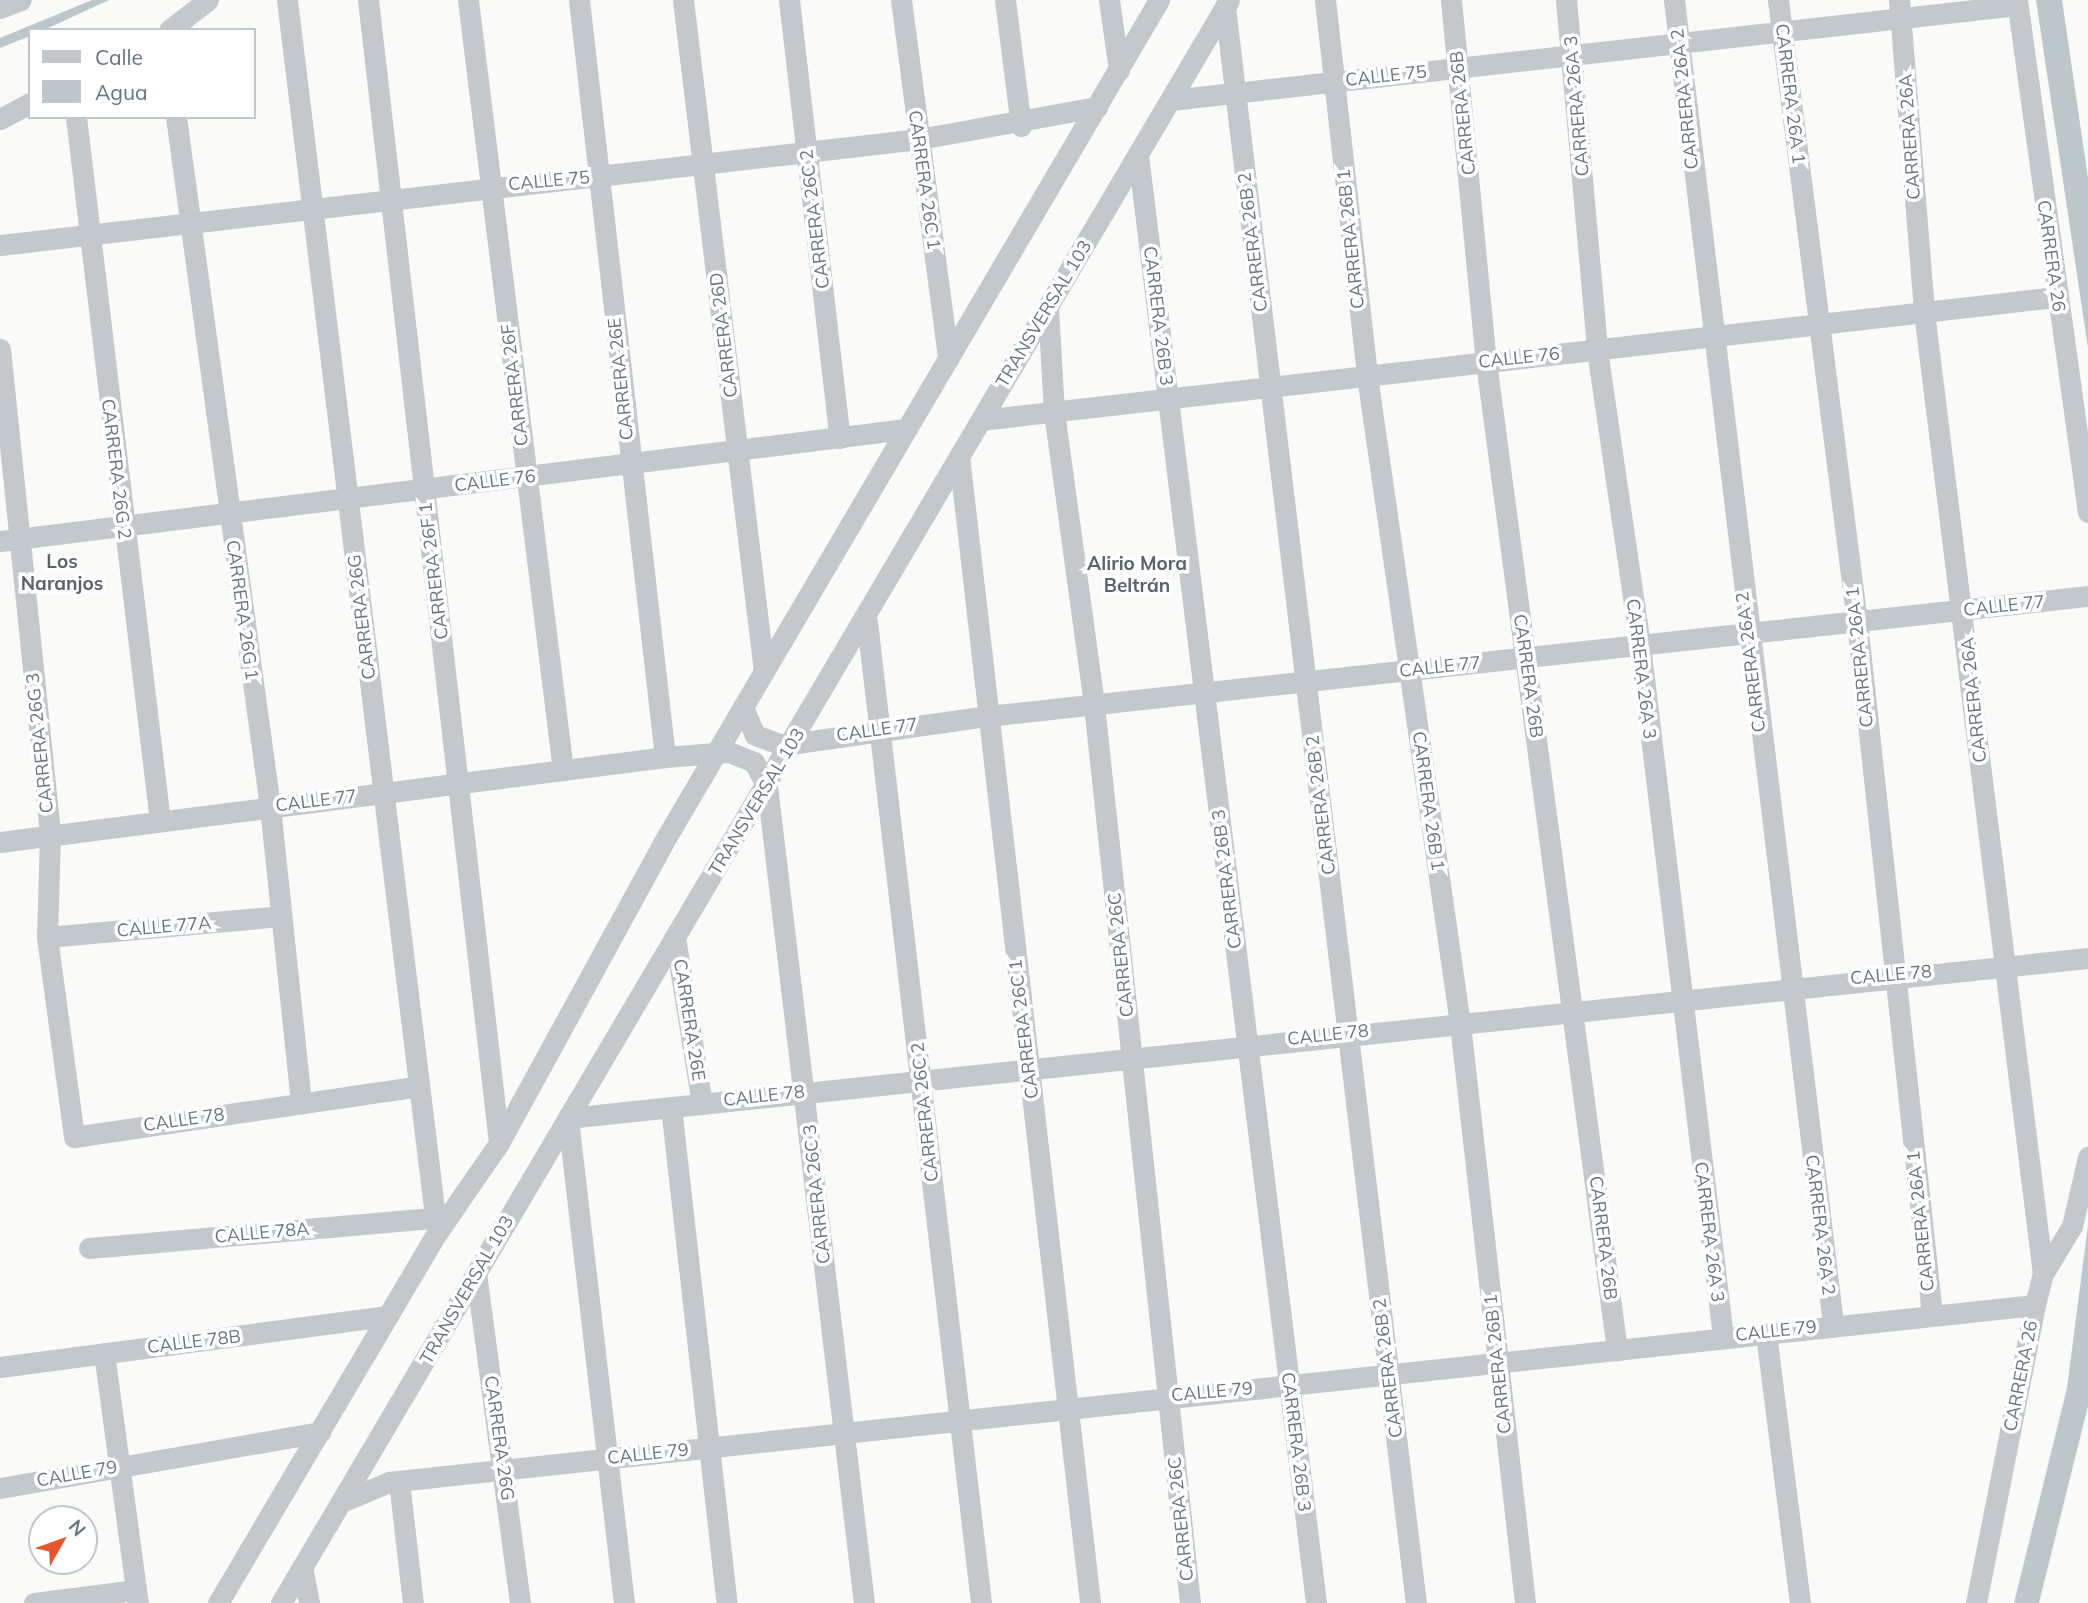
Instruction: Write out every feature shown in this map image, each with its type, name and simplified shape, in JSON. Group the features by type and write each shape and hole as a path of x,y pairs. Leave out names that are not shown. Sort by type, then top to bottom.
{"street":[{"path":"0,8 22,0"},
{"path":"172,28 208,0"},
{"name":"CARRERA 26G","path":"287,0 436,1226"},
{"name":"CARRERA 26F 1","path":"368,0 499,1143"},
{"name":"CARRERA 26F","path":"468,0 563,770"},
{"name":"CARRERA 26E","path":"579,0 665,757"},
{"name":"CARRERA 26D","path":"683,0 764,671"},
{"name":"CARRERA 26C 2","path":"789,0 840,438"},
{"name":"CARRERA 26C 1","path":"901,0 948,359"},
{"path":"1005,0 1021,126"},
{"path":"1109,0 1119,70"},
{"path":"218,1603 388,1316 436,1226 499,1143 743,707 1159,0"},
{"name":"CARRERA 26B 1","path":"1325,0 1367,376 1460,1024 1525,1603"},
{"name":"CARRERA 26B","path":"1451,0 1486,362 1575,1008 1617,1350"},
{"name":"CARRERA 26A 3","path":"1566,0 1574,55 1597,349 1640,645 1679,998 1723,1337"},
{"name":"CARRERA 26A 2","path":"1674,0 1789,985 1833,1324"},
{"name":"CARRERA 26A 1","path":"1778,0 1857,622 1932,1315"},
{"name":"CALLE 75","path":"1171,100 1781,31 1900,9 2017,2"},
{"name":"CARRERA 26","path":"2017,2 2088,512"},
{"name":"CARRERA 26B 2","path":"1227,4 1235,93 1416,1603"},
{"name":"TRANSVERSAL 103","path":"281,1603 346,1500 476,1273 675,937 867,621 959,456 1227,4"},
{"name":"CARRERA 26A","path":"1900,9 1924,312 1964,610 2004,966 2043,1274"},
{"path":"0,119 28,104"},
{"name":"CALLE 75","path":"0,245 86,230 313,206 391,202 491,186 919,139 1021,126 1097,107"},
{"name":"CARRERA 26G 2","path":"76,119 86,230 160,821"},
{"name":"CARRERA 26G 1","path":"176,119 270,807 301,1103"},
{"name":"CARRERA 26B 3","path":"1138,155 1316,1603"},
{"name":"CALLE 76","path":"981,420 2056,297"},
{"name":"CARRERA 26C","path":"1048,308 1054,412 1094,705 1190,1603"},
{"name":"CARRERA 26G 3","path":"0,349 10,540 50,836 47,937 74,1137"},
{"name":"CALLE 76","path":"10,540 906,429"},
{"name":"CARRERA 26C 1","path":"959,456 1090,1603"},
{"name":"CALLE 77","path":"743,707 755,735 773,744 793,743 988,716 2088,596"},
{"name":"CARRERA 26C 2","path":"867,621 882,729 981,1603"},
{"name":"CALLE 77","path":"0,842 665,757 716,754 754,762 767,786"},
{"name":"CARRERA 26C 3","path":"767,786 806,1092 863,1603"},
{"name":"CALLE 77A","path":"47,937 281,916"},
{"name":"CARRERA 26E","path":"675,937 702,1103"},
{"name":"CALLE 78","path":"568,1118 1348,1032 1460,1024 1575,1008 1893,974 2088,958"},
{"name":"CALLE 78","path":"74,1137 419,1086"},
{"path":"671,1107 727,1603"},
{"path":"568,1118 624,1603"},
{"name":"CARRERA 26","path":"1976,1603 2035,1305 2043,1274 2073,1226 2088,1157"},
{"name":"CALLE 78A","path":"89,1248 436,1226"},
{"name":"CARRERA 26G","path":"476,1273 520,1603"},
{"name":"CALLE 79","path":"346,1500 394,1481 1766,1334 1833,1324 2035,1305"},
{"name":"CALLE 78B","path":"0,1367 388,1316"},
{"path":"1766,1334 1800,1603"},
{"path":"34,1603 137,1597 104,1353"},
{"name":"CALLE 79","path":"0,1488 320,1432"},
{"path":"373,1454 394,1481 413,1603"},
{"path":"302,1567 309,1603"}],"water":[{"path":"92,0 109,0 48,28 28,28 28,37 0,48 0,38"},
{"path":"2036,0 2062,0 2088,178 2088,348"},
{"path":"2088,1225 2088,1406 2039,1603 2014,1603 2067,1388"}],"district":[{"name":"Los Naranjos","path":"62,573"},
{"name":"Alirio Mora Beltrán","path":"1137,575"}]}
